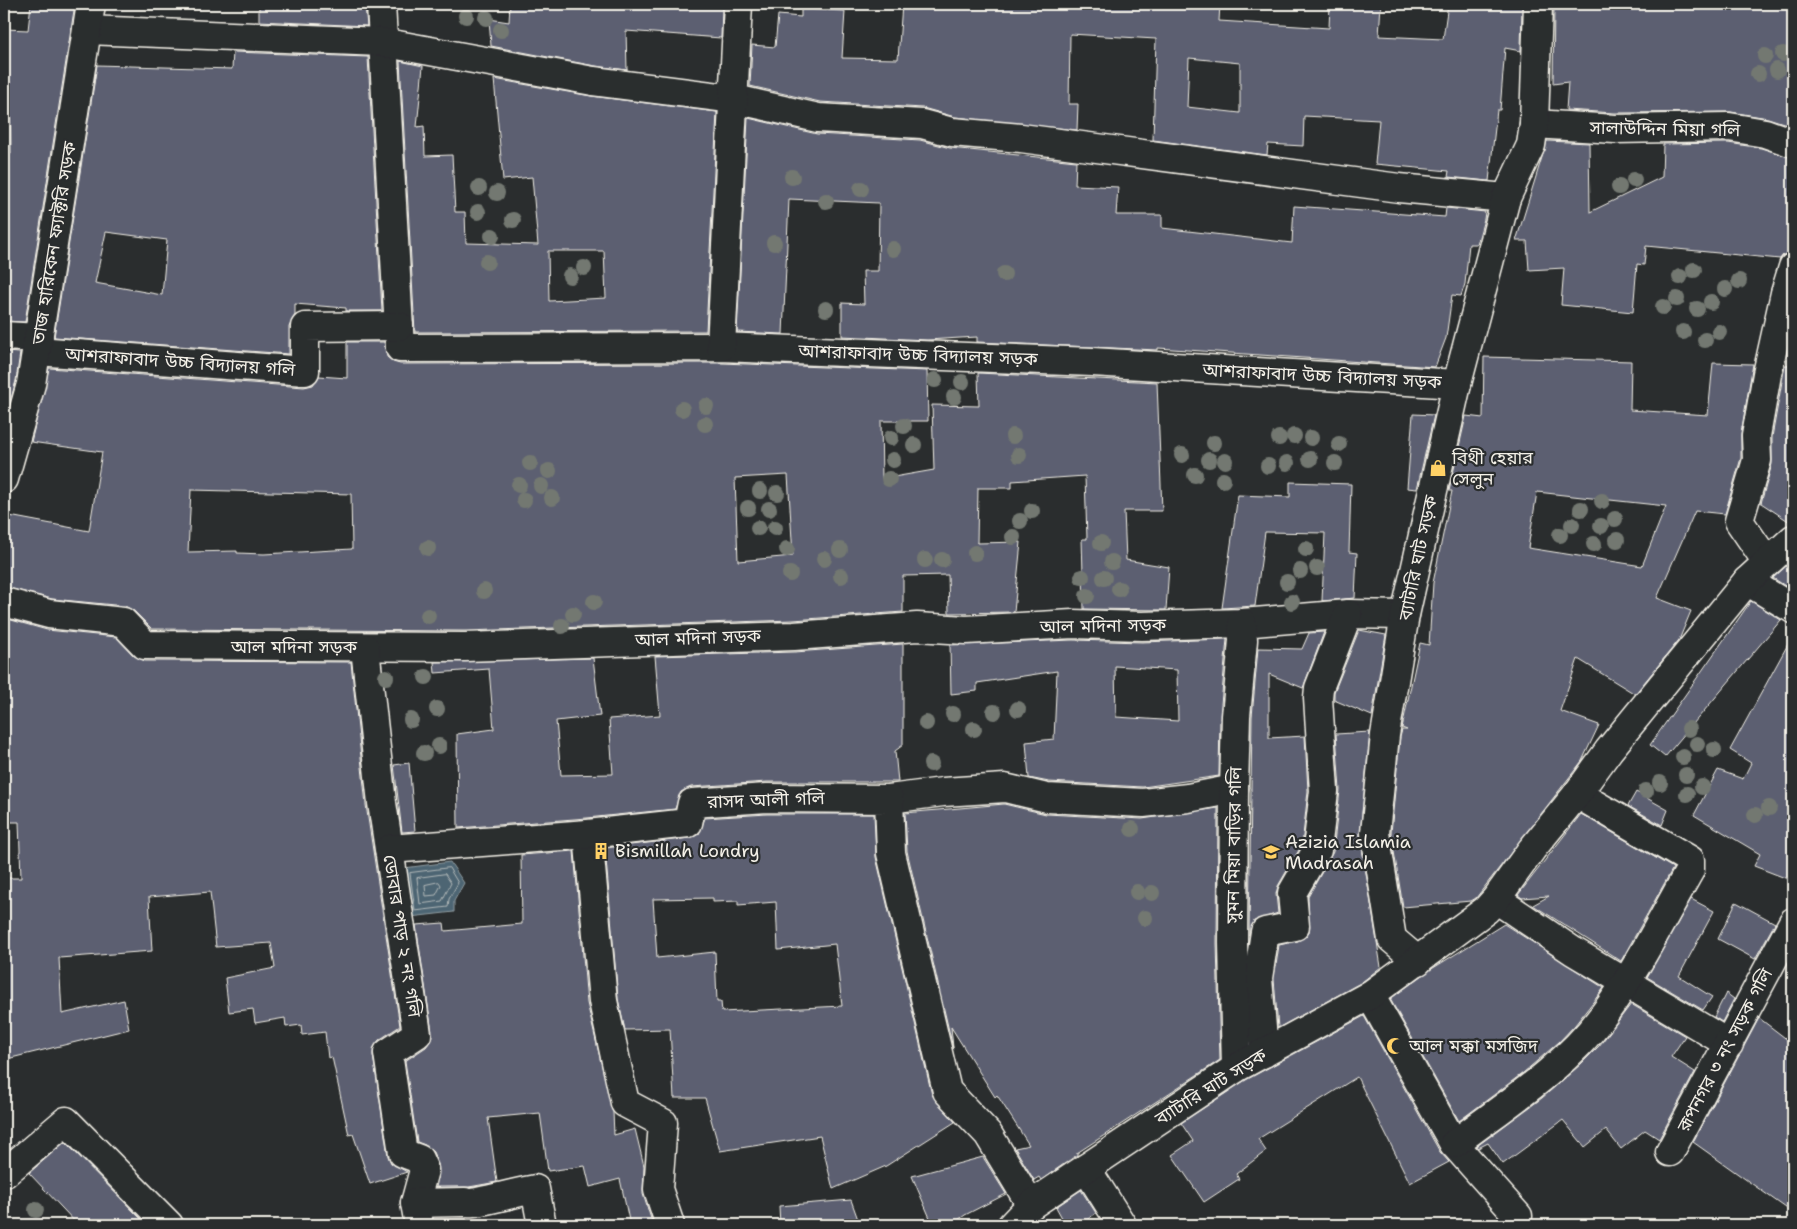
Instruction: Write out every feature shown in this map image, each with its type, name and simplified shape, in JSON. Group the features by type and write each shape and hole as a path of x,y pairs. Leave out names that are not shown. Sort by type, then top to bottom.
{"street":[{"path":"381,4 381,42 399,326"},
{"path":"721,347 735,99 738,4"},
{"name":"ব্যাটারি ঘাট সড়ক","path":"1418,961 1392,939 1375,833 1385,735 1405,615 1457,384 1506,198 1531,146 1534,124 1538,4"},
{"path":"89,17 381,42 593,81 735,99 818,118 922,124 952,132 1021,138 1399,188 1506,198"},
{"name":"তাজ হারিকেন ফ্যাক্টরি সড়ক","path":"4,479 32,384 89,17"},
{"name":"সালাউদ্দিন মিয়া গলি","path":"1534,124 1615,129 1729,127 1766,133 1793,143"},
{"path":"1767,562 1739,521 1757,460 1756,436 1767,374 1785,293 1793,267"},
{"name":"আশরাফাবাদ উচ্চ বিদ্যালয় গলি","path":"38,345 305,371 305,327 399,326"},
{"name":"আশরাফাবাদ উচ্চ বিদ্যালয় সড়ক","path":"399,326 400,348 721,347 1092,362 1457,384"},
{"path":"4,336 38,345"},
{"name":"ব্যাটারি ঘাট সড়ক","path":"1012,1225 1031,1205 1236,1068 1370,995 1418,961 1496,900 1532,848 1577,794 1609,750 1747,581 1793,539"},
{"path":"1747,581 1793,609"},
{"name":"আল মদিনা সড়ক","path":"4,602 49,614 123,622 145,646 465,647 794,636 917,627 966,630 1073,624 1142,626 1242,623 1348,614 1405,615"},
{"path":"1264,1053 1258,978 1265,932 1295,926 1292,893 1317,850 1324,791 1319,688 1348,614"},
{"name":"সুমন মিয়া বাড়ির গলি","path":"1236,1068 1233,943 1234,789 1236,716 1243,640 1242,623"},
{"name":"ডোবার পাড় ২ নং গলি","path":"365,648 389,849 417,1034 388,1053 403,1153 419,1159 424,1170 417,1214"},
{"name":"রাসদ আলী গলি","path":"389,849 588,834 688,823 692,803 767,798 889,799 943,792 1005,788 1047,798 1143,803 1188,798 1234,789"},
{"path":"1454,1144 1557,1065 1601,1019 1625,983 1691,865 1690,860 1577,794"},
{"path":"889,799 891,853 947,1091 988,1134 1031,1205"},
{"path":"588,834 606,1023 625,1103 663,1123 658,1189 670,1225"},
{"path":"1496,900 1625,983 1729,1044"},
{"name":"রূপনগর ৩ নং সড়ক গলি","path":"1670,1152 1793,922"},
{"path":"1370,995 1454,1144 1518,1216"},
{"path":"4,1171 5,1173 66,1121 169,1225"},
{"path":"1086,1168 1122,1225"},
{"path":"417,1214 465,1202 470,1204 502,1194 535,1188 542,1225"}],"water":[{"path":"450,862 464,883 454,901 454,912 410,917 404,868"}],"building":[{"path":"31,4 75,4 25,322 4,321 4,201 8,154 11,154 10,82 4,82 4,29 28,30"},
{"path":"510,4 722,4 721,38 626,31 627,70 595,66 491,46 489,19 509,22"},
{"path":"902,4 1220,4 1219,21 1329,28 1330,4 1381,4 1379,36 1443,39 1448,4 1522,4 1521,51 1505,48 1500,110 1497,110 1489,181 1448,177 1449,171 1375,164 1379,120 1304,116 1303,146 1268,144 1267,155 1153,140 1156,39 1070,34 1069,104 1078,104 1077,130 955,117 923,108 820,102 750,86 752,45 775,47 778,15 801,17 801,9 845,11 842,58 898,59","holes":["1189,58 1240,63 1240,113 1187,107"]},
{"path":"1554,4 1793,4 1788,79 1789,86 1793,86 1793,126 1768,118 1731,112 1615,113 1566,110 1568,82 1553,84"},
{"path":"259,6 365,6 367,26 259,21"},
{"path":"233,52 368,57 382,311 346,311 346,308 295,304 295,315 289,327 289,354 54,337 97,65 232,69","holes":["106,232 167,240 162,295 95,283"]},
{"path":"400,61 423,66 417,127 424,126 425,156 452,155 455,212 465,212 466,243 538,245 532,177 503,180 494,79 591,96 717,112 706,331 415,332","holes":["548,251 604,251 606,298 549,301"]},
{"path":"748,118 817,134 920,140 950,148 1076,161 1075,185 1118,187 1116,215 1162,215 1162,228 1292,243 1294,206 1445,217 1446,208 1485,212 1477,244 1469,244 1465,284 1461,296 1452,295 1446,338 1435,367 1158,348 1158,350 977,342 977,337 927,340 842,336 842,303 864,304 863,271 878,271 879,203 789,199 783,334 737,332"},
{"path":"1547,141 1589,143 1590,212 1662,177 1663,144 1728,143 1761,148 1793,158 1793,252 1783,255 1780,259 1646,246 1644,265 1637,264 1633,312 1561,305 1564,268 1529,270 1527,241 1516,241"},
{"path":"347,342 384,342 387,357 393,362 400,364 721,363 927,371 928,421 881,421 882,479 934,470 932,405 979,406 978,373 1157,382 1162,511 1124,511 1126,560 1169,567 1166,610 1084,609 1082,539 1087,539 1085,476 1012,481 1012,488 978,488 977,543 1021,542 1014,612 949,613 948,575 903,576 903,612 793,620 465,631 152,629 134,611 125,606 52,599 4,587 4,515 89,531 102,452 31,442 49,368 304,387 313,385 319,376 347,378","holes":["788,475 793,556 738,561 735,478","191,490 351,494 352,549 264,554 237,553 237,551 188,552"]},
{"path":"4,352 20,353 16,381 4,423"},
{"path":"1484,357 1631,361 1630,410 1708,415 1713,363 1753,364 1741,433 1741,458 1725,514 1695,511 1657,598 1691,611 1679,640 1635,694 1578,659 1560,711 1599,725 1582,761 1476,898 1471,901 1403,907 1391,833 1400,737 1402,730 1407,730 1402,728 1420,643 1429,645 1433,583 1452,491 1449,491 1466,416 1483,418","holes":["1537,492 1666,506 1642,566 1528,548"]},
{"path":"1785,365 1793,365 1793,524 1761,503 1772,464 1772,437"},
{"path":"1413,414 1434,415 1417,489 1407,488"},
{"path":"1290,482 1351,484 1349,552 1357,553 1355,598 1322,601 1325,533 1265,532 1255,606 1222,608 1238,495 1290,497"},
{"path":"1793,560 1793,591 1773,578"},
{"path":"1751,601 1781,620 1665,757 1650,745"},
{"path":"4,618 47,630 116,637 134,656 145,661 351,662 366,805 400,1026 379,1040 374,1047 373,1055 388,1156 391,1163 407,1172 370,1184 353,1134 349,1135 332,1057 328,1058 325,1032 302,1035 301,1025 286,1027 285,1018 255,1023 253,1009 229,1012 225,978 275,968 271,943 216,947 210,892 149,897 152,951 59,958 62,1014 124,1000 129,1029 7,1059 4,1046 4,878 21,878 19,822 4,822"},
{"path":"1359,630 1386,635 1372,716 1334,700 1334,692"},
{"path":"1324,632 1303,688 1269,674 1269,738 1305,736 1308,791 1302,845 1278,886 1276,894 1278,913 1254,921 1249,935 1252,717 1258,648 1302,649 1309,633"},
{"path":"1793,635 1793,881 1754,866 1760,854 1694,815 1718,770 1743,779 1751,763 1730,750"},
{"path":"1227,639 1220,715 1219,776 1143,787 1049,782 1029,778 1026,742 1054,739 1057,671 977,683 977,691 951,694 950,645 1073,640 1142,642","holes":["1115,666 1177,670 1178,721 1116,717"]},
{"path":"903,644 903,745 895,751 898,782 767,782 691,787 681,792 675,809 458,828 457,734 494,729 489,669 435,673 434,662 593,658 600,716 556,721 561,775 613,774 609,719 660,715 655,656 795,652"},
{"path":"1370,732 1360,835 1381,967 1362,982 1278,1028 1274,979 1279,945 1298,941 1309,932 1308,897 1333,852 1340,790 1336,734"},
{"path":"409,763 415,831 402,832 394,765"},
{"path":"1636,792 1668,810 1662,825 1628,806"},
{"path":"1004,804 1046,814 1142,819 1218,808 1217,943 1220,1060 1077,1153 1077,1155 1041,1180 1039,1177 1034,1180 1015,1148 1029,1145 997,1095 995,1097 951,1027 953,1048 907,851 905,813"},
{"path":"767,814 874,814 876,857 932,1095 955,1122 886,1166 833,1189 820,1136 720,1151 705,1098 674,1098 670,1029 625,1030 618,999 605,848 690,838 699,834 705,818","holes":["713,898 713,902 738,901 738,905 776,902 778,950 835,944 842,1006 722,1012 721,1002 717,1002 715,952 657,958 653,899"]},
{"path":"1581,814 1673,868 1621,961 1533,905 1549,896 1522,898 1518,895"},
{"path":"574,851 587,1003 613,1112 614,1135 635,1129 644,1166 643,1194 653,1225 630,1225 620,1179 590,1187 585,1166 548,1171 540,1113 488,1118 497,1182 469,1187 436,1187 439,1174 438,1164 433,1152 425,1145 417,1142 405,1061 426,1047 431,1040 432,1032 416,925 444,923 445,931 522,924 521,855"},
{"path":"1691,899 1714,911 1679,976 1712,997 1703,1010 1647,977"},
{"path":"1736,902 1775,923 1755,959 1718,939"},
{"path":"1504,924 1604,988 1559,1042 1523,1073 1459,1121 1390,999 1430,970"},
{"path":"1726,993 1734,999 1722,1022 1714,1017"},
{"path":"1631,1004 1685,1036 1671,1057 1695,1072 1659,1139 1645,1130 1621,1149 1606,1130 1585,1147 1563,1120 1503,1164 1488,1143 1478,1148 1477,1146 1542,1098 1580,1065 1599,1046"},
{"path":"1364,1016 1440,1152 1449,1162 1410,1183 1357,1077 1258,1139 1266,1151 1236,1174 1239,1179 1204,1202 1172,1155 1193,1141 1181,1123 1244,1081"},
{"path":"1759,1018 1793,1044 1793,1213 1693,1142"},
{"path":"65,1142 147,1225 78,1225 29,1173"},
{"path":"983,1157 1006,1194 965,1215 951,1225 933,1225 912,1176"},
{"path":"1081,1190 1096,1213 1080,1225 1066,1225 1056,1207"},
{"path":"851,1200 860,1225 780,1225 779,1206"}],"place":[{"name":"বিথী হেয়ার সেলুন","path":"1438,468"},
{"name":"Bismillah Londry","path":"601,851"},
{"name":"Azizia Islamia Madrasah","path":"1271,852"},
{"name":"আল মক্কা মসজিদ","path":"1395,1046"}]}
